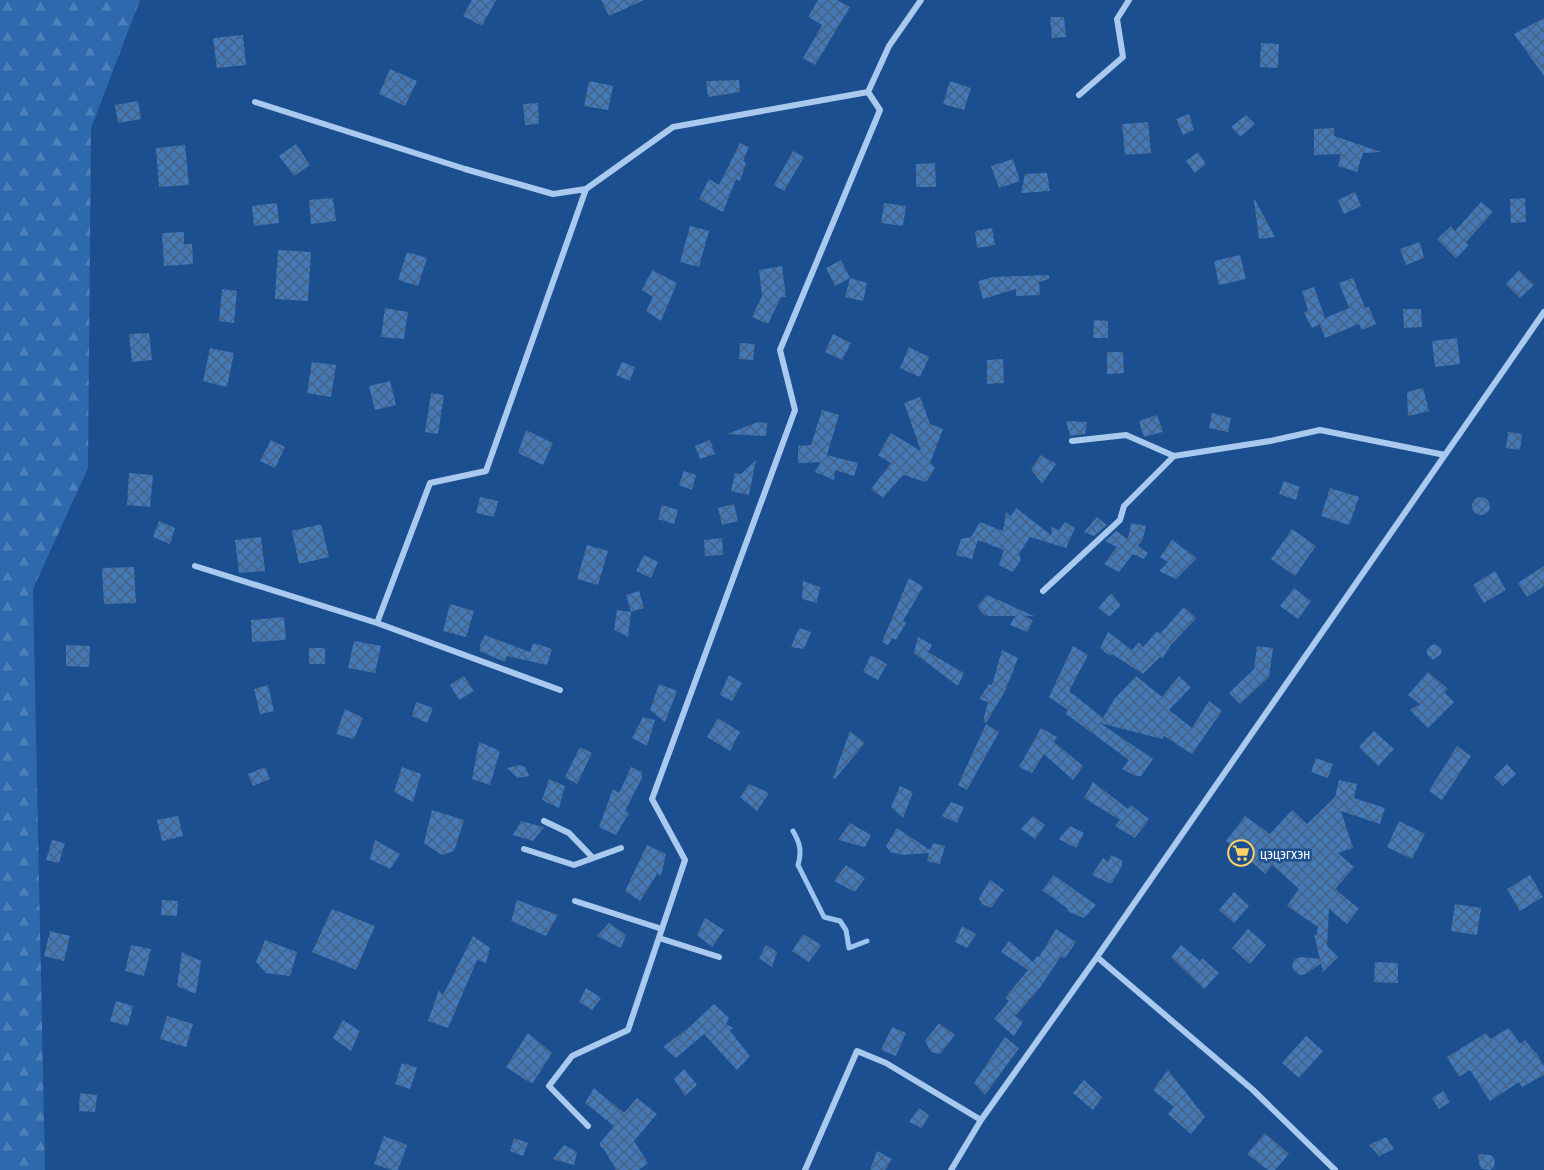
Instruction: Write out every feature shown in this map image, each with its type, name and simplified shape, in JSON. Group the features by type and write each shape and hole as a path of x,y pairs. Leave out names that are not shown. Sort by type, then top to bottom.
{"street":[{"path":"868,92 889,46 921,0"},
{"path":"1078,95 1123,57 1117,19 1129,0"},
{"path":"255,102 465,169 554,194 586,189 673,127 868,92"},
{"path":"588,1126 549,1086 573,1056 628,1030 685,860 652,799 795,410 780,350 880,110 868,92"},
{"path":"377,623 430,483 486,471 586,189"},
{"path":"951,1170 981,1120 1097,957 1544,312"},
{"path":"1072,441 1126,435 1174,456 1270,441 1320,430 1445,455"},
{"path":"1043,591 1120,520 1125,506 1174,456"},
{"path":"195,566 377,623 560,690"},
{"path":"544,821 569,833 593,858"},
{"path":"524,849 574,865 621,848"},
{"path":"575,902 662,929"},
{"path":"659,938 719,957"},
{"path":"1097,957 1253,1090 1335,1170"},
{"path":"805,1170 857,1051 886,1063 981,1120"}],"green space":[{"path":"0,0 140,0 91,128 88,468 33,589 45,1170 0,1170"}],"building":[{"path":"472,0 496,0 482,26 463,16"},
{"path":"601,0 644,0 609,16"},
{"path":"818,0 837,0 850,7 815,65 803,58 822,25 808,17"},
{"path":"1050,17 1064,17 1066,37 1052,38"},
{"path":"1544,18 1544,76 1514,34"},
{"path":"243,35 246,65 217,68 213,38"},
{"path":"1261,43 1279,44 1278,68 1260,67"},
{"path":"390,69 417,81 405,106 379,94"},
{"path":"739,80 740,92 708,97 706,81"},
{"path":"589,81 613,86 608,110 584,106"},
{"path":"950,81 971,88 964,110 943,104"},
{"path":"138,101 141,119 118,123 115,105"},
{"path":"538,103 539,124 525,125 523,104"},
{"path":"1189,114 1194,130 1183,135 1176,119"},
{"path":"1246,115 1255,124 1240,137 1231,127"},
{"path":"1148,122 1151,153 1125,155 1122,124"},
{"path":"1334,128 1334,136 1381,152 1363,153 1357,172 1338,166 1341,154 1314,155 1314,129"},
{"path":"740,143 749,147 743,161 746,163 740,181 736,179 723,212 699,199 709,179 719,185"},
{"path":"296,144 310,165 294,176 279,156"},
{"path":"185,145 189,185 159,187 156,148"},
{"path":"793,151 804,157 784,191 774,185"},
{"path":"1198,152 1206,164 1195,173 1186,161"},
{"path":"1013,159 1020,181 999,188 991,166"},
{"path":"935,163 936,187 916,187 916,164"},
{"path":"1047,173 1050,191 1021,193 1025,174"},
{"path":"1355,192 1361,206 1344,214 1338,200"},
{"path":"333,198 336,221 311,224 309,200"},
{"path":"1525,198 1526,222 1511,223 1510,199"},
{"path":"1255,200 1275,237 1259,239"},
{"path":"1481,202 1493,212 1466,242 1469,245 1456,258 1437,239 1451,226 1455,231"},
{"path":"277,203 279,223 254,226 252,206"},
{"path":"884,203 906,206 903,226 881,223"},
{"path":"690,226 709,231 699,267 680,262"},
{"path":"992,228 995,245 977,248 975,231"},
{"path":"184,232 184,244 192,244 193,264 164,266 162,233"},
{"path":"1420,242 1424,258 1406,265 1400,249"},
{"path":"278,250 311,252 308,301 275,299"},
{"path":"407,252 427,258 418,286 398,280"},
{"path":"1240,255 1246,279 1219,285 1214,261"},
{"path":"841,260 850,278 835,286 826,268"},
{"path":"782,266 786,297 781,297 768,324 752,317 762,296 759,270"},
{"path":"652,270 677,283 661,321 646,311 653,297 642,290"},
{"path":"1519,270 1534,285 1520,298 1506,284"},
{"path":"1049,275 1049,279 1039,282 1040,295 1016,296 1016,289 983,299 978,281 993,277"},
{"path":"850,278 867,283 863,301 845,297"},
{"path":"1353,278 1365,308 1369,307 1376,324 1362,330 1359,324 1325,338 1320,324 1312,328 1304,313 1308,310 1302,291 1314,287 1325,318 1349,308 1339,283"},
{"path":"222,289 237,291 234,323 219,321"},
{"path":"385,308 408,312 404,339 381,337"},
{"path":"1403,309 1421,309 1422,327 1404,328"},
{"path":"1094,320 1108,321 1108,338 1093,338"},
{"path":"149,333 152,360 132,362 129,334"},
{"path":"833,334 851,343 842,360 825,352"},
{"path":"1457,338 1460,364 1435,367 1432,341"},
{"path":"740,343 755,344 753,360 739,359"},
{"path":"909,347 929,357 920,377 900,368"},
{"path":"210,348 234,353 227,387 203,381"},
{"path":"1107,352 1123,352 1124,373 1107,374"},
{"path":"1003,359 1004,383 987,384 987,360"},
{"path":"312,362 336,365 331,397 307,393"},
{"path":"622,362 635,367 630,381 616,375"},
{"path":"390,381 396,405 375,410 369,386"},
{"path":"1423,388 1429,411 1408,416 1407,392"},
{"path":"431,393 444,395 438,434 425,432"},
{"path":"920,397 930,424 943,429 930,463 935,468 926,482 903,475 883,498 871,489 891,463 878,455 891,433 921,451 904,403"},
{"path":"822,410 839,415 827,455 858,463 854,476 835,470 834,480 815,472 820,462 798,463 798,446 811,445"},
{"path":"1212,413 1231,418 1228,432 1209,428"},
{"path":"1157,415 1163,432 1144,437 1139,421"},
{"path":"1066,421 1087,422 1085,434 1070,436"},
{"path":"758,422 767,423 766,436 727,434"},
{"path":"526,430 553,443 543,465 518,453"},
{"path":"1508,432 1522,434 1520,450 1506,448"},
{"path":"271,440 285,447 275,468 260,461"},
{"path":"710,440 715,454 700,459 695,446"},
{"path":"1041,455 1056,464 1042,484 1031,469"},
{"path":"756,460 749,495 731,491 735,473 741,474"},
{"path":"684,471 696,475 692,490 679,485"},
{"path":"129,473 153,475 150,507 127,505"},
{"path":"1284,481 1300,487 1296,500 1279,494"},
{"path":"1330,488 1359,497 1349,525 1321,516"},
{"path":"480,497 498,501 494,517 476,513"},
{"path":"1477,497 1485,497 1490,502 1488,513 1477,515 1472,510 1472,502"},
{"path":"734,504 738,521 722,525 718,508"},
{"path":"662,505 678,510 674,524 658,519"},
{"path":"1016,508 1051,535 1052,527 1059,530 1065,522 1075,528 1066,548 1030,537 1019,554 1021,560 1013,572 999,565 1004,550 978,540 972,559 956,555 961,539 971,537 980,522 1003,531 1006,512 1011,516"},
{"path":"1097,517 1107,525 1094,536 1084,532"},
{"path":"159,521 175,528 170,544 153,537"},
{"path":"1131,523 1146,526 1143,539 1138,546 1148,553 1144,559 1133,554 1119,572 1104,564 1117,547 1105,541 1116,531 1128,539"},
{"path":"321,524 329,557 299,564 292,531"},
{"path":"1292,529 1316,546 1295,576 1271,559"},
{"path":"261,537 265,571 239,573 235,540"},
{"path":"722,538 723,555 705,556 704,540"},
{"path":"1172,540 1197,558 1176,579 1159,571 1168,562 1160,557"},
{"path":"587,545 608,551 598,585 577,579"},
{"path":"644,555 658,562 651,578 636,571"},
{"path":"1544,566 1544,586 1527,597 1518,583"},
{"path":"134,567 136,603 104,604 102,568"},
{"path":"1495,571 1506,590 1484,603 1473,585"},
{"path":"909,578 923,587 903,621 906,623 896,640 893,638 888,645 882,642"},
{"path":"803,581 820,587 817,603 802,599"},
{"path":"1294,588 1311,601 1298,619 1280,606"},
{"path":"639,591 644,608 631,612 626,595"},
{"path":"1111,593 1121,605 1109,617 1098,608"},
{"path":"987,595 1034,616 1025,616 1033,621 1027,632 1010,625 1015,616 987,616 982,613 977,606"},
{"path":"450,604 474,611 466,637 443,631"},
{"path":"1184,607 1196,618 1171,645 1162,659 1160,657 1143,674 1100,648 1108,632 1132,650 1139,642 1143,647 1157,631 1160,634"},
{"path":"617,610 631,612 628,637 614,630"},
{"path":"284,617 286,640 252,642 251,620"},
{"path":"799,628 811,632 804,649 791,647"},
{"path":"485,635 530,652 533,643 552,649 547,665 507,656 505,662 480,651"},
{"path":"918,637 932,645 928,652 964,673 958,686 914,653"},
{"path":"354,641 381,646 375,673 348,668"},
{"path":"1434,644 1442,651 1433,660 1427,654 1427,650"},
{"path":"66,645 90,646 89,667 66,666"},
{"path":"1073,646 1088,655 1069,691 1103,718 1115,698 1136,676 1162,697 1179,676 1191,687 1169,710 1192,728 1209,701 1222,711 1192,754 1164,736 1162,739 1100,723 1153,759 1141,776 1136,776 1122,769 1129,760 1066,714 1068,710 1049,697"},
{"path":"1257,646 1273,648 1269,677 1240,704 1229,693 1254,669"},
{"path":"309,648 325,648 325,664 309,664"},
{"path":"1002,650 1018,658 1005,691 986,723 983,721 988,702 979,699 989,684 992,685"},
{"path":"871,655 887,664 878,680 863,672"},
{"path":"1428,672 1448,689 1444,692 1454,702 1428,728 1410,710 1420,704 1408,695"},
{"path":"729,675 742,683 732,701 720,695"},
{"path":"464,676 474,691 459,700 450,685"},
{"path":"659,684 677,691 665,722 650,710"},
{"path":"268,685 274,711 260,714 254,689"},
{"path":"416,702 433,708 427,723 412,716"},
{"path":"345,709 363,718 354,739 336,734"},
{"path":"643,717 655,720 647,746 632,738"},
{"path":"718,718 740,732 730,751 707,737"},
{"path":"986,724 999,732 967,790 958,785"},
{"path":"1041,728 1057,737 1054,742 1083,766 1073,780 1044,754 1032,773 1019,767"},
{"path":"850,731 865,743 835,779 833,778"},
{"path":"1374,731 1394,749 1378,766 1359,747"},
{"path":"479,742 500,751 490,785 472,779"},
{"path":"1457,746 1471,756 1442,800 1429,791"},
{"path":"580,747 592,753 577,784 565,777"},
{"path":"1316,758 1333,764 1328,778 1311,772"},
{"path":"1507,764 1516,774 1503,786 1494,777"},
{"path":"519,765 525,767 529,776 518,778 507,768"},
{"path":"265,767 270,779 253,786 248,774"},
{"path":"402,767 421,774 413,802 394,792"},
{"path":"631,767 642,772 642,778 625,811 629,813 616,835 599,827 613,789 619,793"},
{"path":"549,779 565,786 559,808 542,800"},
{"path":"1339,780 1357,784 1354,798 1385,808 1380,824 1341,811 1353,848 1338,853 1354,867 1335,889 1359,909 1347,924 1329,909 1327,946 1338,957 1323,972 1321,963 1306,974 1300,975 1293,970 1292,964 1295,959 1301,957 1320,959 1314,934 1316,936 1318,927 1287,906 1299,889 1272,865 1265,874 1253,861 1226,841 1245,816 1270,834 1292,810 1307,824 1335,797"},
{"path":"1093,782 1128,809 1131,805 1149,819 1135,838 1115,826 1120,820 1084,798"},
{"path":"749,784 769,793 757,811 740,797"},
{"path":"900,786 913,792 903,818 891,807"},
{"path":"951,802 964,807 957,823 942,816"},
{"path":"432,810 464,820 454,851 442,855 424,843"},
{"path":"178,816 183,836 162,841 157,820"},
{"path":"1033,816 1045,825 1035,839 1021,829"},
{"path":"521,821 544,827 533,841 513,835"},
{"path":"1399,821 1425,834 1412,859 1387,847"},
{"path":"850,823 871,835 865,847 838,840"},
{"path":"1070,826 1084,833 1076,848 1059,839"},
{"path":"897,828 930,850 933,843 945,846 940,864 927,861 929,853 903,855 890,852 886,846"},
{"path":"52,840 65,843 59,863 46,860"},
{"path":"375,840 400,854 390,869 370,859"},
{"path":"647,845 666,854 661,876 657,874 640,901 625,891"},
{"path":"1111,855 1122,860 1122,866 1111,884 1092,875 1103,858 1108,862"},
{"path":"846,865 865,878 855,892 834,881"},
{"path":"1054,875 1096,905 1084,918 1067,911 1068,909 1042,890"},
{"path":"1530,875 1543,897 1520,911 1507,889"},
{"path":"990,880 1004,890 991,908 982,904 979,898"},
{"path":"1234,892 1249,906 1234,923 1219,910"},
{"path":"162,900 178,901 177,916 161,915"},
{"path":"517,900 558,915 546,936 511,921"},
{"path":"1455,904 1481,908 1477,935 1451,931"},
{"path":"332,909 375,926 356,970 312,952"},
{"path":"705,918 724,930 712,947 697,935"},
{"path":"609,923 626,935 621,948 597,936"},
{"path":"962,926 976,934 967,948 955,942"},
{"path":"1056,929 1076,942 1065,958 1061,956 1039,989 1015,1016 1023,1022 1014,1036 994,1019 1009,1001 1005,998 1028,970 1001,952 1009,941 1033,962 1037,956 1039,957"},
{"path":"1248,929 1266,945 1250,964 1232,948"},
{"path":"50,931 70,936 64,961 44,956"},
{"path":"803,934 821,945 809,962 792,951"},
{"path":"473,936 490,948 486,963 477,960 448,1028 428,1021 439,990 443,995"},
{"path":"265,940 297,952 290,976 266,973 256,962"},
{"path":"131,945 151,949 144,976 125,971"},
{"path":"766,945 777,952 772,967 759,958"},
{"path":"1181,945 1200,961 1202,958 1219,973 1204,989 1171,957"},
{"path":"182,952 201,961 196,994 177,986"},
{"path":"1375,962 1398,963 1398,983 1374,982"},
{"path":"586,988 601,998 592,1010 579,1002"},
{"path":"116,1001 133,1006 128,1026 110,1021"},
{"path":"714,1004 729,1018 726,1024 733,1028 730,1031 750,1056 737,1070 704,1034 676,1058 663,1047"},
{"path":"167,1016 193,1024 186,1047 160,1039"},
{"path":"343,1020 360,1031 351,1051 333,1038"},
{"path":"939,1023 955,1035 940,1054 931,1052 925,1041"},
{"path":"892,1027 906,1033 896,1056 881,1050"},
{"path":"1509,1028 1520,1044 1525,1040 1536,1052 1544,1066 1544,1075 1522,1087 1519,1082 1490,1101 1470,1070 1459,1077 1447,1057 1486,1033 1490,1039"},
{"path":"528,1033 552,1053 532,1084 506,1067"},
{"path":"1306,1036 1323,1051 1299,1078 1282,1063"},
{"path":"1005,1037 1019,1048 985,1095 974,1083"},
{"path":"402,1063 417,1068 410,1089 395,1084"},
{"path":"684,1069 697,1085 685,1096 674,1079"},
{"path":"1168,1070 1205,1117 1191,1134 1168,1114 1174,1107 1153,1090"},
{"path":"1084,1080 1102,1097 1093,1110 1073,1093"},
{"path":"594,1088 624,1113 637,1098 657,1114 634,1141 648,1163 639,1170 616,1170 599,1144 614,1126 585,1103"},
{"path":"1443,1091 1450,1102 1439,1109 1432,1098"},
{"path":"80,1093 97,1095 95,1112 79,1111"},
{"path":"919,1108 929,1115 922,1128 909,1122"},
{"path":"1265,1133 1289,1154 1275,1170 1268,1170 1247,1154"},
{"path":"384,1136 407,1145 398,1170 374,1164"},
{"path":"1386,1137 1394,1149 1379,1156 1369,1145"},
{"path":"514,1138 528,1143 523,1156 510,1151"},
{"path":"564,1145 577,1152 574,1165 553,1159"},
{"path":"877,1151 892,1159 885,1170 870,1170"},
{"path":"1478,1154 1491,1155 1495,1159 1494,1167 1490,1170 1482,1169"}],"waterway":[{"path":"793,831 800,847 798,865 824,917 840,921 846,930 849,948 867,941"}],"place":[{"name":"цэцэгхэн","path":"1241,853"}]}
